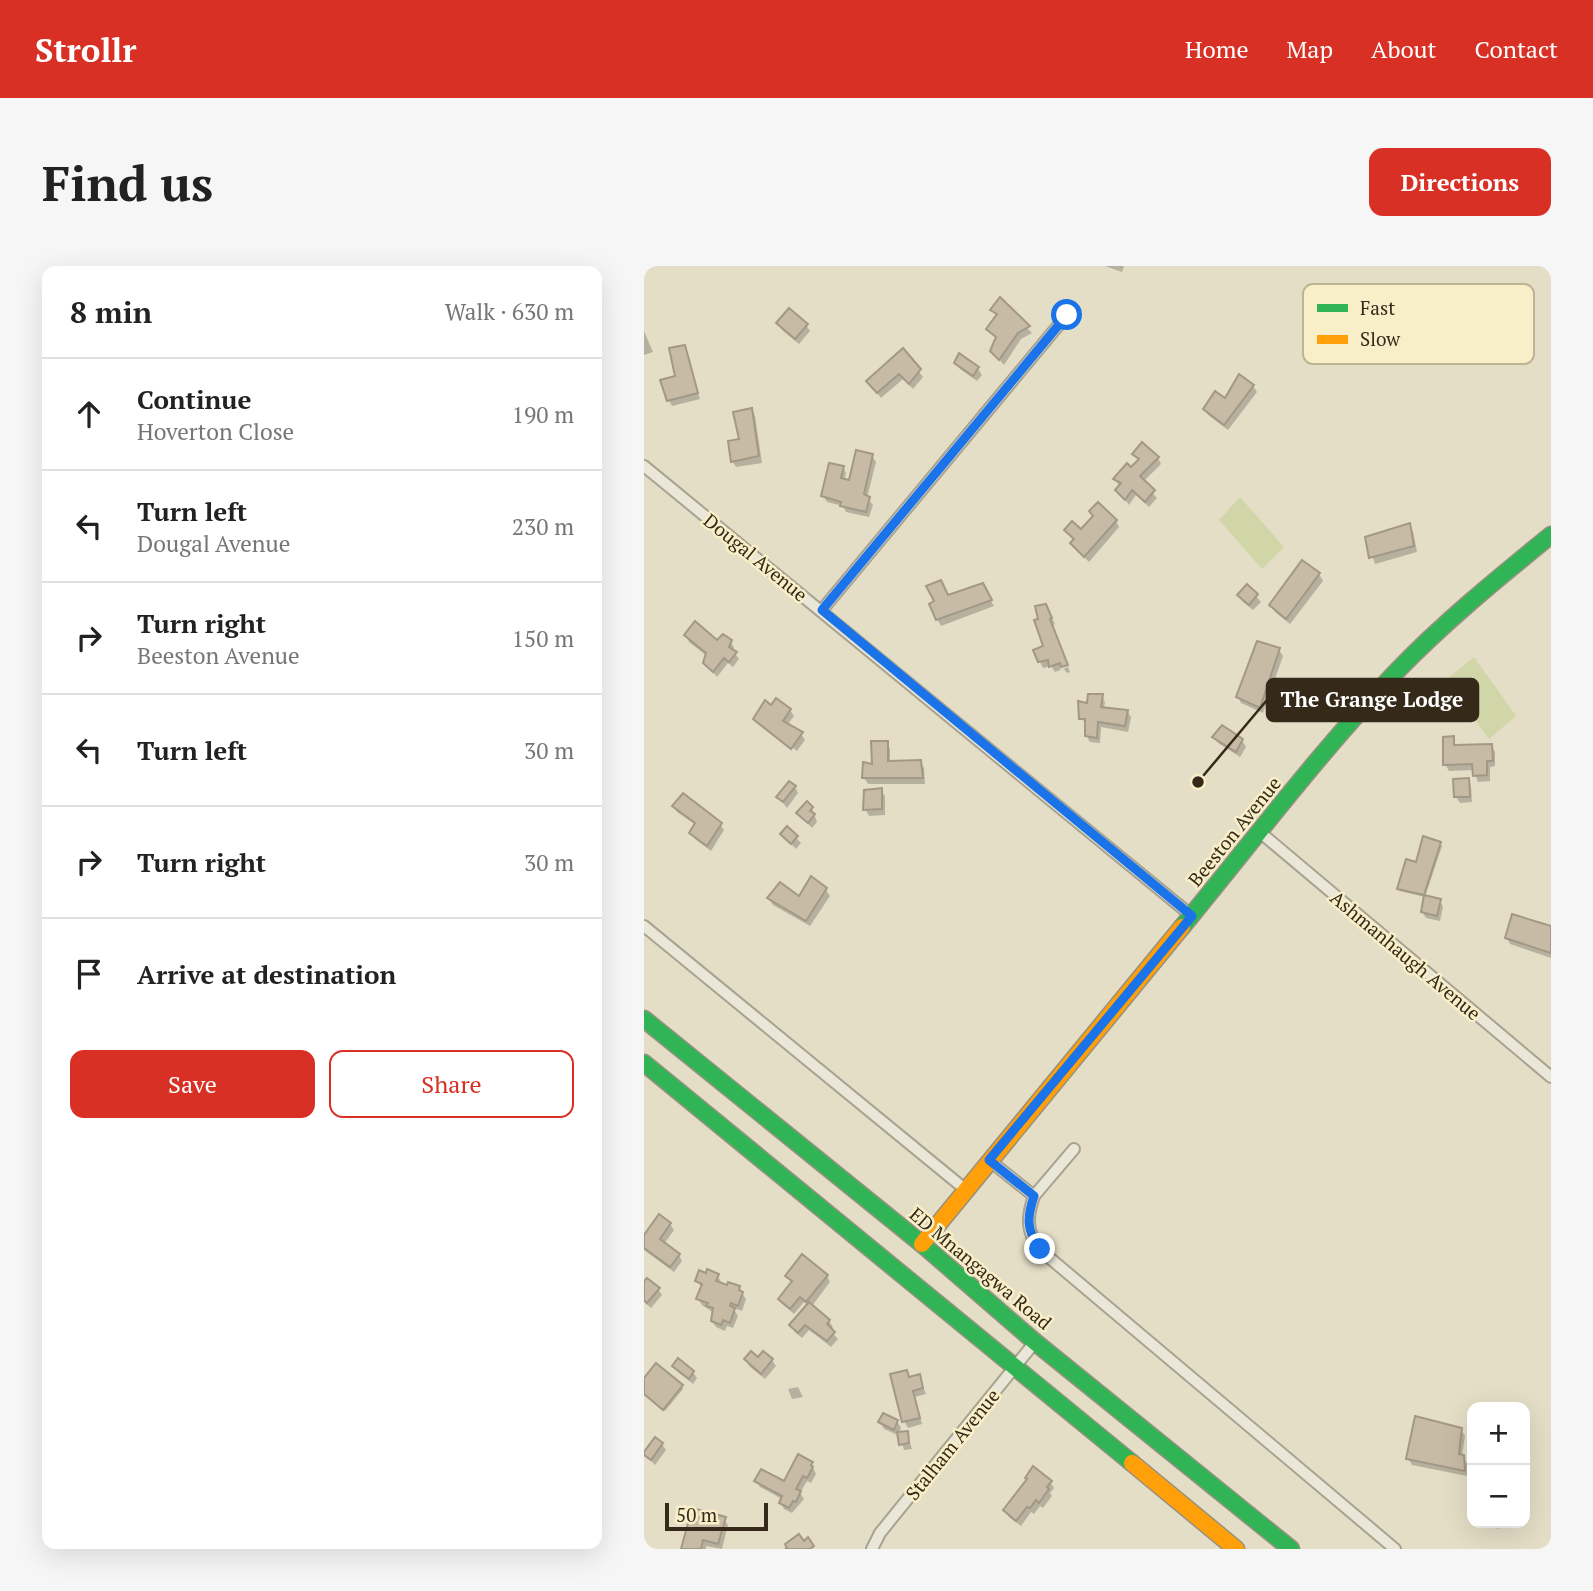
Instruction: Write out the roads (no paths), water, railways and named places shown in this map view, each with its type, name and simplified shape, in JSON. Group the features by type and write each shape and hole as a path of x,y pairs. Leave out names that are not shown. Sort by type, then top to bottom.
{"main road":[{"name":"Beeston Avenue","path":"922,1244 1328,749 1395,673 1488,586 1551,535"},
{"name":"ED Mnangagwa Road","path":"644,1019 922,1244 1035,1342 1291,1549"},
{"path":"644,1063 1236,1549"}],"street":[{"path":"822,610 1067,315"},
{"name":"Dougal Avenue","path":"644,466 1192,916"},
{"name":"Ashmanhaugh Avenue","path":"1261,833 1551,1077"},
{"path":"644,926 966,1190"},
{"path":"1074,1149 1034,1196 1027,1222 1033,1240 1040,1249 1395,1549"},
{"path":"989,1160 1034,1196"},
{"name":"Stalham Avenue","path":"872,1549 880,1533 1035,1342"}],"place":[{"name":"The Grange Lodge","path":"1198,782"}]}
